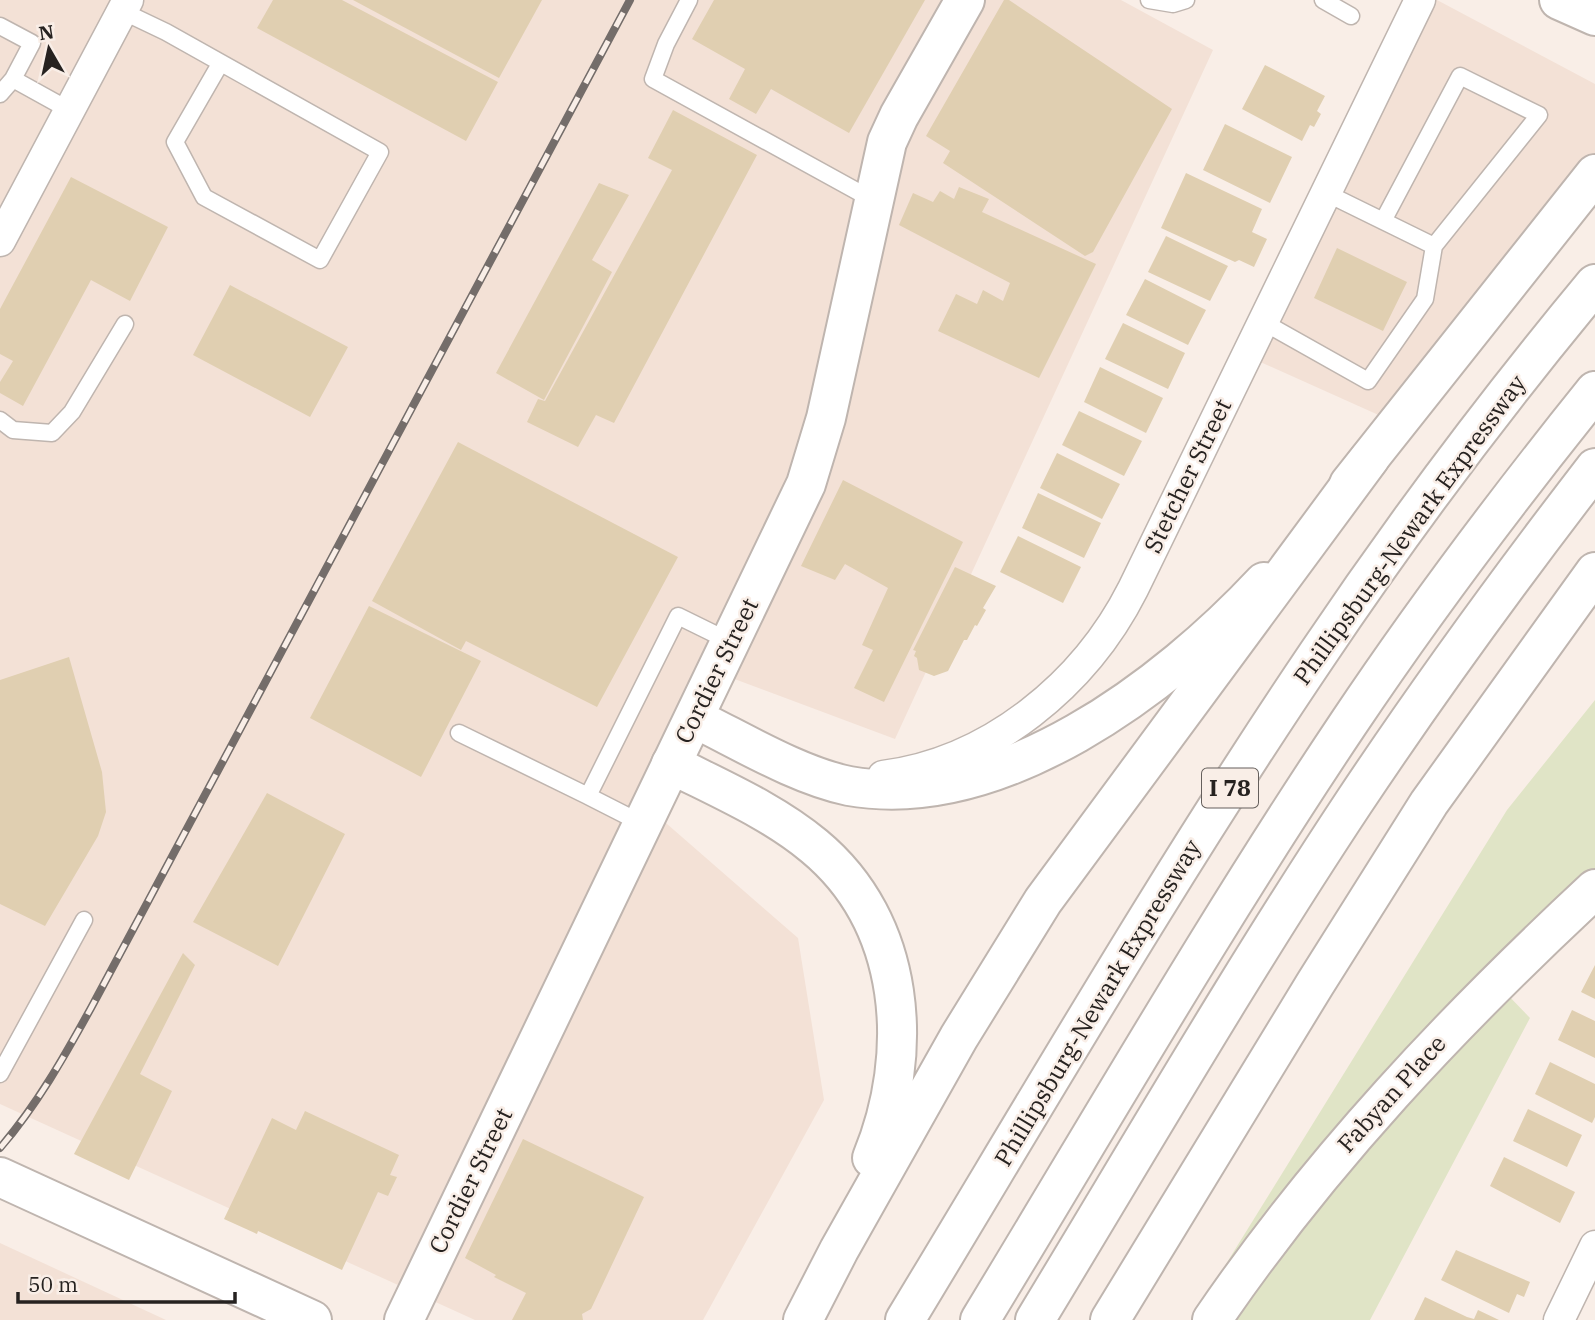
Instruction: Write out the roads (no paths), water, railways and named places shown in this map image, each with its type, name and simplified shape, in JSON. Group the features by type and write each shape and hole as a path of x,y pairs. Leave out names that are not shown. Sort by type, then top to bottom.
{"main road":[{"name":"Cordier Street","path":"404,1320 806,484 818,449 887,142 965,0"},
{"path":"803,1320 839,1250 959,1037 1043,901 1370,458 1595,174"},
{"name":"Phillipsburg-Newark Expressway","path":"905,1320 1200,834 1317,654 1448,471 1595,284"},
{"name":"I 78","path":"979,1320 1234,902 1348,724 1472,549 1595,391"},
{"path":"694,718 804,771 829,781 871,789 939,786 1007,766 1070,735 1152,682 1232,615 1290,554 1370,458"},
{"path":"1035,1320 1353,803 1475,627 1595,468"},
{"path":"1110,1320 1400,848 1489,717 1595,572"},
{"path":"671,764 758,808 817,848 859,897 886,954 896,995 898,1056 879,1139 839,1250"},
{"name":"Fabyan Place","path":"1212,1320 1301,1201 1407,1075 1488,990 1595,889"},
{"path":"0,1177 312,1320"}],"street":[{"name":"Stetcher Street","path":"804,771 844,778 862,778 915,770 962,752 1008,729 1064,685 1110,629 1123,608 1420,0"},
{"path":"0,241 125,5"},
{"path":"1559,1320 1595,1246"}],"lane":[{"path":"689,0 666,44 653,79 873,200"},
{"path":"1149,0 1172,4 1186,0"},
{"path":"1323,0 1351,16"},
{"path":"125,5 220,64 380,152 320,260 204,197 175,142 220,64"},
{"path":"0,26 32,43 13,79 0,93"},
{"path":"1263,322 1368,381 1425,299 1434,246 1539,115 1460,76 1383,221"},
{"path":"13,79 69,110"},
{"path":"1326,193 1434,246"},
{"path":"0,420 13,430 52,433 72,412 125,324"},
{"path":"588,796 678,616 731,642"},
{"path":"459,733 643,824"},
{"path":"0,1074 83,920"}],"railway":[{"path":"0,1148 38,1098 91,1008 630,0"}]}
